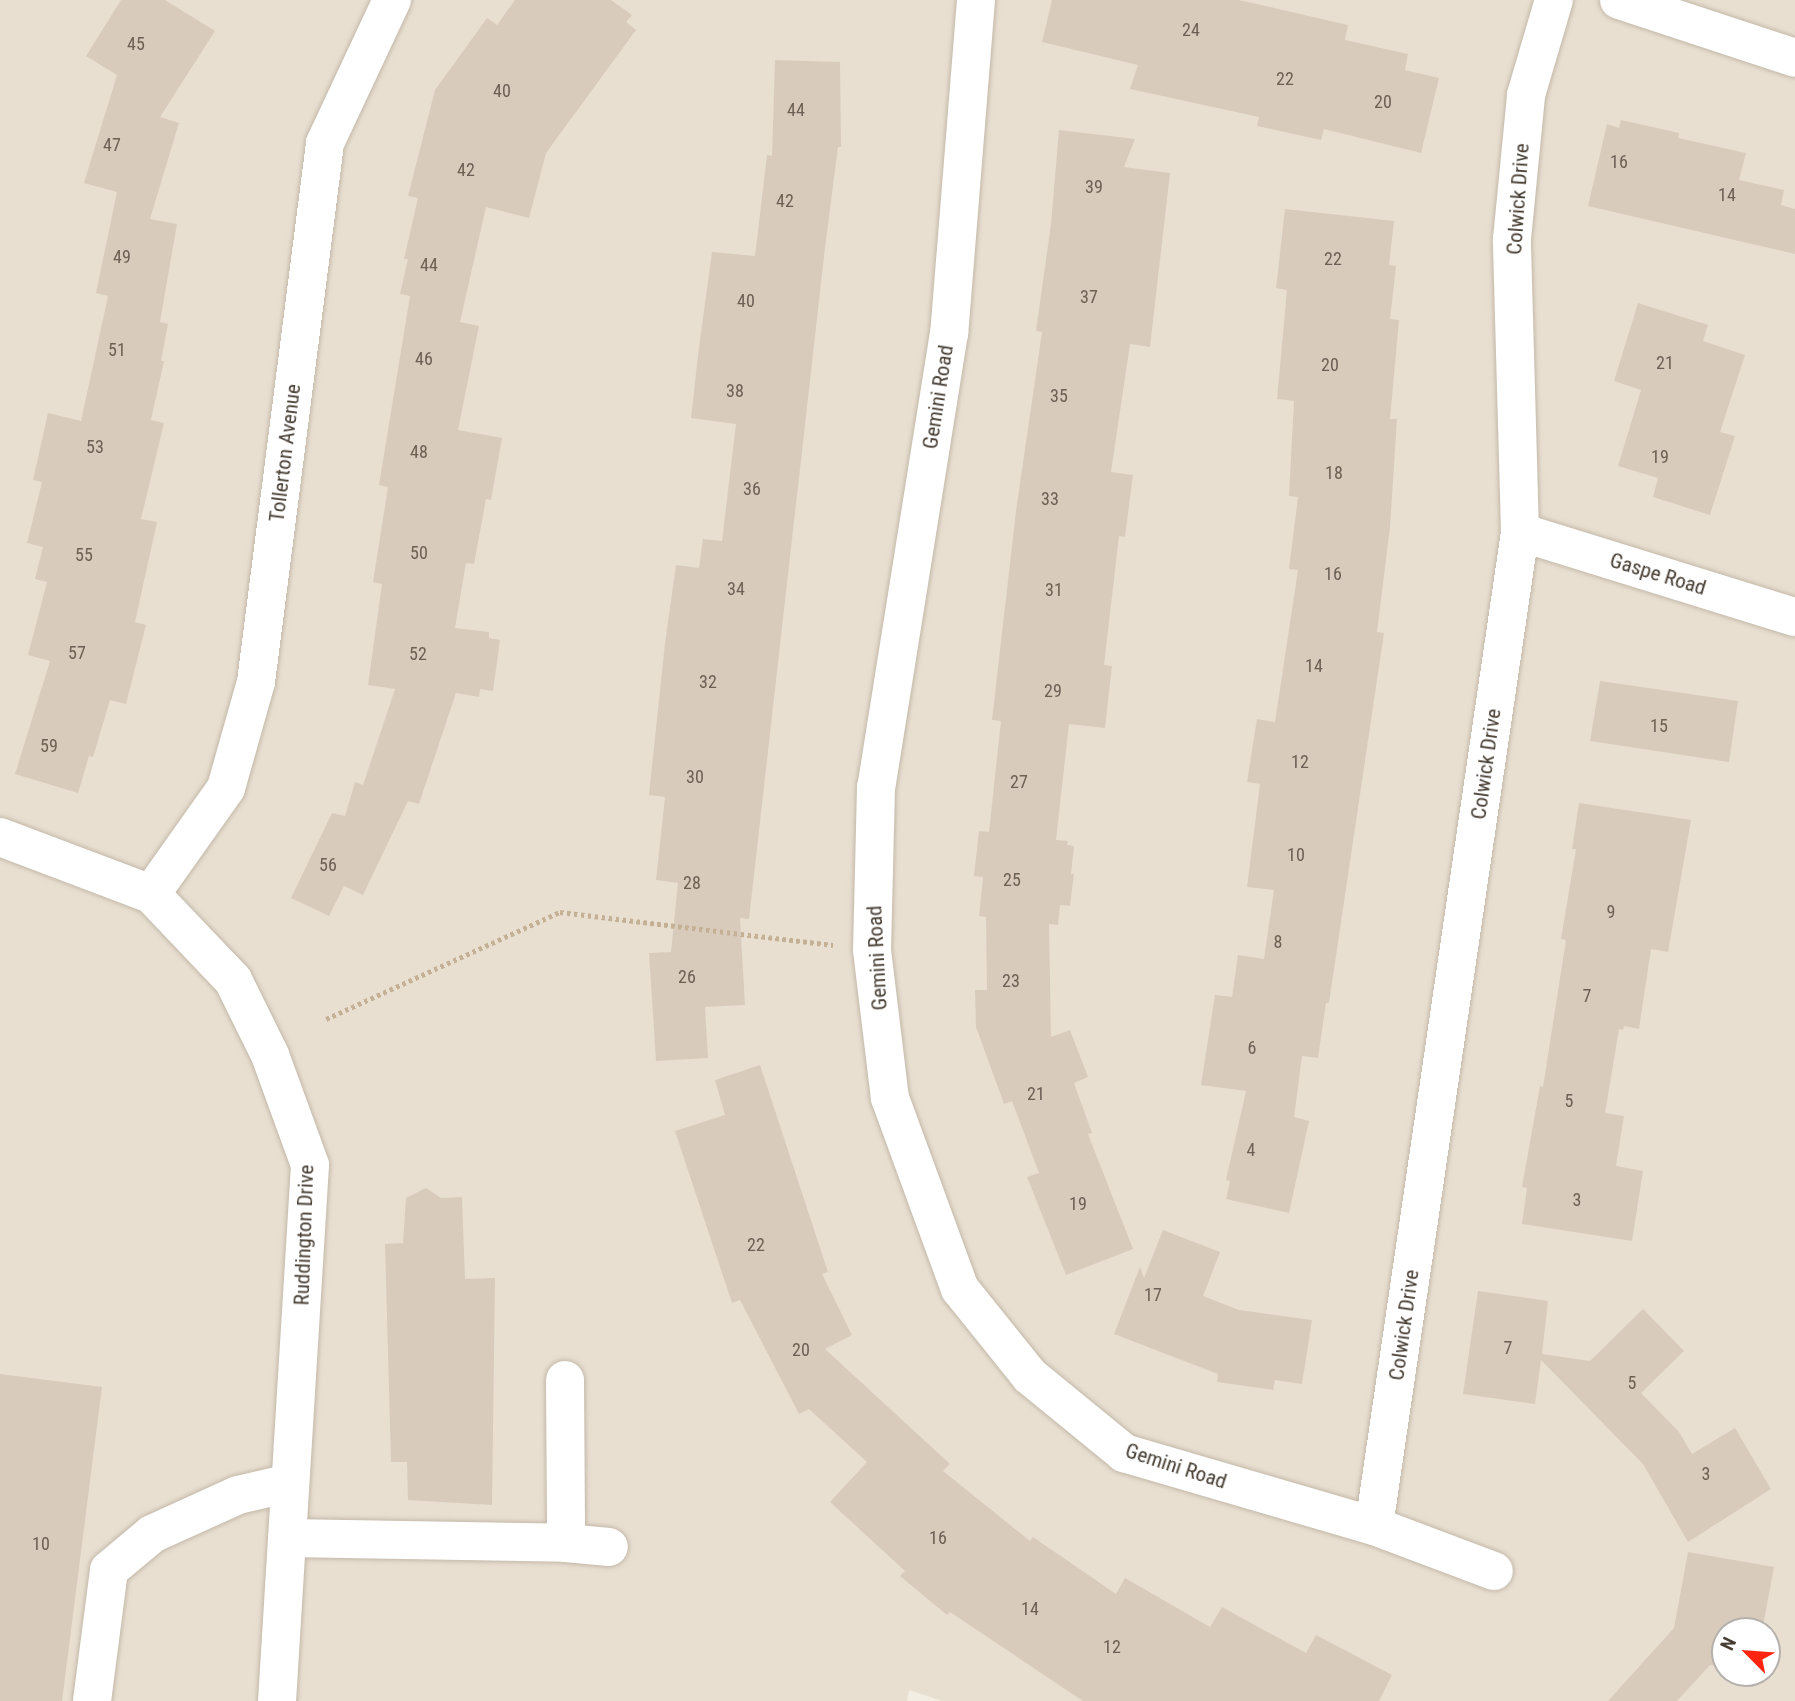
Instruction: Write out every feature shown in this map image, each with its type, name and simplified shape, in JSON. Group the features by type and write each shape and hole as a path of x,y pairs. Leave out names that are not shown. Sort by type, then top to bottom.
{"street":[{"name":"Tollerton Avenue","path":"151,894 226,788 256,682 325,144 392,0"},
{"name":"Gemini Road","path":"976,0 949,333 876,787 872,950 890,1098 960,1289 1030,1376 1124,1453 1374,1526 1494,1571"},
{"name":"Colwick Drive","path":"1374,1526 1520,532 1512,239 1526,95 1555,0"},
{"path":"1619,0 1795,58"},
{"name":"Gaspe Road","path":"1520,532 1795,617"},
{"name":"Ruddington Drive","path":"0,837 151,894 233,980 270,1055 310,1165 277,1701"},
{"path":"565,1380 566,1543"},
{"path":"92,1701 109,1570 152,1535 237,1495 290,1483"},
{"path":"287,1538 609,1546"}],"path":[{"path":"327,1019 560,912 872,950"}],"shaded area":[{"path":"0,0 1795,0 1795,1701 942,1701 909,1690 907,1701 0,1701"}],"building":[{"path":"121,0 165,0 215,31 160,117 179,123 150,219 177,224 160,322 168,324 161,361 164,361 151,420 164,423 141,519 157,522 135,622 146,625 126,704 110,700 93,757 89,756 78,793 15,774 50,661 28,655 47,582 35,579 43,547 27,543 42,482 33,480 48,413 81,421 108,296 96,293 117,192 84,183 117,75 86,56"},
{"path":"515,0 611,0 632,15 626,22 636,30 546,153 529,218 486,207 460,322 479,326 458,430 502,438 491,500 486,499 474,564 466,563 455,628 489,632 489,638 500,640 493,691 480,689 479,697 456,693 419,804 408,801 363,895 344,886 329,916 291,898 332,813 345,816 355,782 363,785 395,689 368,685 382,584 373,582 388,487 379,485 410,296 400,294 408,259 404,259 418,198 408,196 435,90 487,18 497,25"},
{"path":"1052,0 1239,0 1348,25 1345,40 1408,54 1405,70 1439,78 1421,153 1324,129 1321,140 1257,126 1259,117 1130,89 1138,65 1042,42"},
{"path":"775,60 840,62 841,147 838,147 825,248 749,919 740,918 745,1005 705,1007 708,1058 656,1061 649,953 671,952 678,883 656,880 665,797 649,795 665,643 676,565 699,568 703,539 722,541 736,424 691,418 698,355 712,252 755,256 767,155 772,156"},
{"path":"1621,120 1679,133 1678,138 1746,153 1739,180 1784,190 1781,205 1795,209 1795,254 1588,206 1607,124 1619,128"},
{"path":"1059,130 1135,139 1124,167 1170,173 1150,347 1130,344 1111,472 1133,475 1125,537 1119,536 1104,665 1112,666 1105,728 1069,724 1056,840 1068,841 1067,845 1074,846 1071,874 1074,874 1070,906 1060,905 1058,925 1049,924 1051,1037 1070,1030 1088,1077 1074,1083 1092,1133 1088,1134 1133,1249 1066,1275 1027,1177 1039,1173 1012,1101 1004,1104 976,1027 975,990 987,990 986,917 979,916 983,877 974,876 979,831 989,832 1001,721 992,720 1016,511 1042,332 1036,331 1051,224"},
{"path":"1285,209 1394,221 1389,265 1396,266 1390,319 1399,320 1390,419 1397,419 1390,527 1377,632 1384,633 1329,1003 1326,1003 1318,1058 1302,1056 1294,1117 1309,1121 1289,1213 1226,1199 1230,1181 1226,1180 1246,1091 1201,1085 1215,995 1232,997 1238,955 1264,959 1274,890 1247,887 1260,784 1247,782 1257,719 1275,722 1298,570 1289,569 1298,497 1289,496 1294,401 1277,399 1287,290 1276,288"},
{"path":"1638,303 1708,325 1703,341 1745,355 1720,432 1735,436 1710,515 1653,497 1658,478 1618,466 1641,390 1614,381"},
{"path":"1600,681 1738,701 1729,762 1590,741"},
{"path":"1579,803 1691,820 1668,952 1651,949 1639,1029 1624,1026 1623,1030 1619,1029 1605,1113 1624,1116 1616,1166 1643,1171 1632,1241 1522,1224 1527,1188 1522,1187 1540,1086 1543,1087 1566,940 1561,939 1576,849 1572,849"},
{"path":"760,1065 828,1272 822,1274 852,1335 825,1349 950,1464 943,1471 1030,1541 1033,1537 1116,1594 1125,1578 1210,1627 1222,1607 1306,1653 1316,1635 1392,1675 1379,1701 1083,1701 950,1612 947,1615 900,1576 905,1571 830,1502 867,1462 809,1409 799,1414 740,1300 732,1303 675,1131 725,1115 715,1080"},
{"path":"426,1188 441,1198 462,1197 465,1279 495,1278 492,1505 408,1500 407,1462 391,1462 385,1244 403,1243 406,1198"},
{"path":"1163,1230 1220,1252 1203,1296 1239,1310 1312,1320 1302,1384 1275,1380 1273,1390 1217,1382 1218,1374 1114,1334 1140,1267 1144,1278"},
{"path":"1478,1291 1548,1301 1542,1354 1590,1361 1643,1309 1684,1351 1641,1393 1679,1432 1692,1454 1735,1428 1771,1489 1688,1542 1643,1464 1541,1360 1535,1404 1463,1394"},
{"path":"0,1374 102,1387 62,1701 0,1701"},
{"path":"1688,1552 1774,1567 1765,1617 1711,1617 1711,1665 1677,1701 1608,1701 1674,1628"}]}
